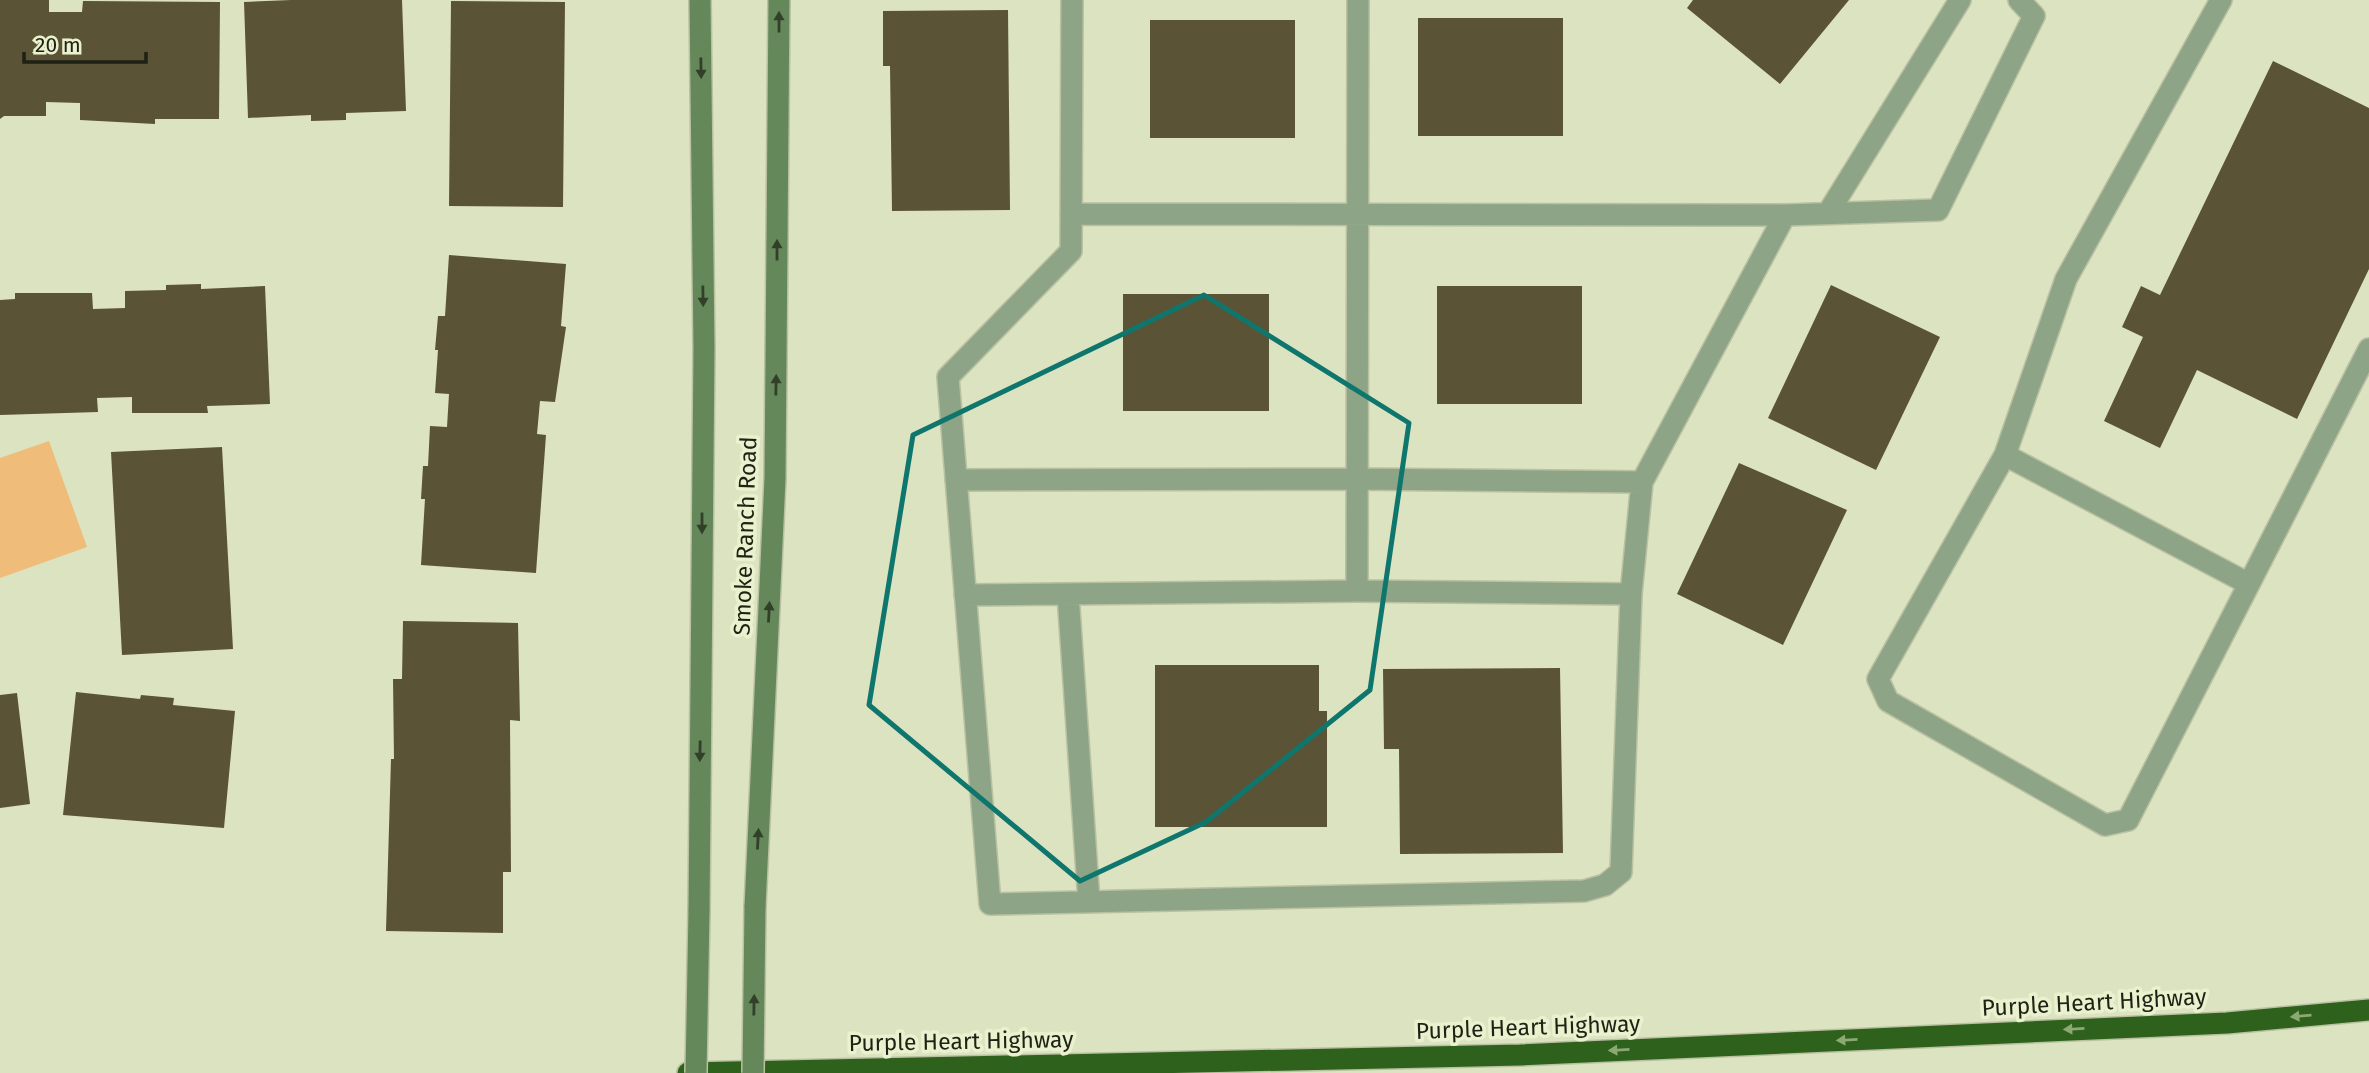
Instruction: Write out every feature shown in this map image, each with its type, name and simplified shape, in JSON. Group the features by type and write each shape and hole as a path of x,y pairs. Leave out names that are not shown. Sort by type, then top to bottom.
{"highway":[{"name":"Purple Heart Highway","path":"688,1073 1520,1055 2227,1023 2369,1010"}],"main road":[{"name":"Smoke Ranch Road","path":"696,1073 704,362 701,0"},
{"name":"Smoke Ranch Road","path":"753,1073 755,907 775,479 779,0"}],"lane":[{"path":"1072,0 1070,250 947,377 990,904 1584,891 1605,885 1621,872 1631,594 1642,482 1785,215"},
{"path":"1357,591 1358,0"},
{"path":"1828,213 1960,0"},
{"path":"1071,214 1785,215 1938,209 2034,16 2019,0"},
{"path":"2221,0 2066,279 2005,455 1878,679 1888,701 2105,825 2128,820 2369,349"},
{"path":"2005,455 2249,584"},
{"path":"956,480 1357,479 1642,482"},
{"path":"965,595 1357,591 1631,594"},
{"path":"1068,594 1089,902"}],"highlighted area":[{"path":"1204,295 1409,423 1370,690 1206,822 1080,881 869,705 913,435"}],"shaded area":[{"path":"49,441 87,547 0,578 0,458"}],"building":[{"path":"0,0 49,0 49,12 82,12 83,1 220,2 219,119 155,119 155,124 80,120 80,103 46,102 46,116 4,116 0,119"},
{"path":"402,0 406,111 346,113 346,120 311,121 311,115 248,118 244,2"},
{"path":"1693,0 1849,0 1780,84 1687,8"},
{"path":"451,1 565,2 563,207 449,206"},
{"path":"1008,10 1010,210 892,211 890,66 883,66 883,11"},
{"path":"1418,18 1563,18 1563,136 1418,136"},
{"path":"1150,20 1295,20 1295,138 1150,138"},
{"path":"2273,61 2369,108 2369,269 2297,419 2197,370 2160,448 2104,421 2143,337 2122,327 2141,286 2160,295"},
{"path":"449,255 566,264 561,326 566,327 555,402 540,401 537,434 546,435 536,573 421,565 425,499 421,499 423,466 428,466 430,426 447,427 449,394 435,393 438,350 435,350 438,316 445,316"},
{"path":"201,284 201,289 265,286 270,404 207,406 208,413 132,413 132,397 97,398 98,412 0,415 0,300 15,299 15,293 92,293 93,309 125,308 125,291 166,290 166,285"},
{"path":"1831,285 1940,337 1876,470 1768,418"},
{"path":"1437,286 1582,286 1582,404 1437,404"},
{"path":"1123,294 1269,294 1269,411 1123,411"},
{"path":"222,447 233,649 122,655 111,452"},
{"path":"1739,463 1847,510 1783,645 1677,594"},
{"path":"403,621 518,623 520,721 510,720 511,872 503,872 503,933 386,931 391,759 394,759 393,679 402,679"},
{"path":"1155,665 1319,665 1319,711 1327,711 1327,827 1155,827"},
{"path":"1560,668 1563,853 1400,854 1399,749 1384,749 1383,669"},
{"path":"76,692 140,699 141,695 174,698 173,705 235,711 224,828 63,815"},
{"path":"17,693 30,804 0,808 0,695"}]}
